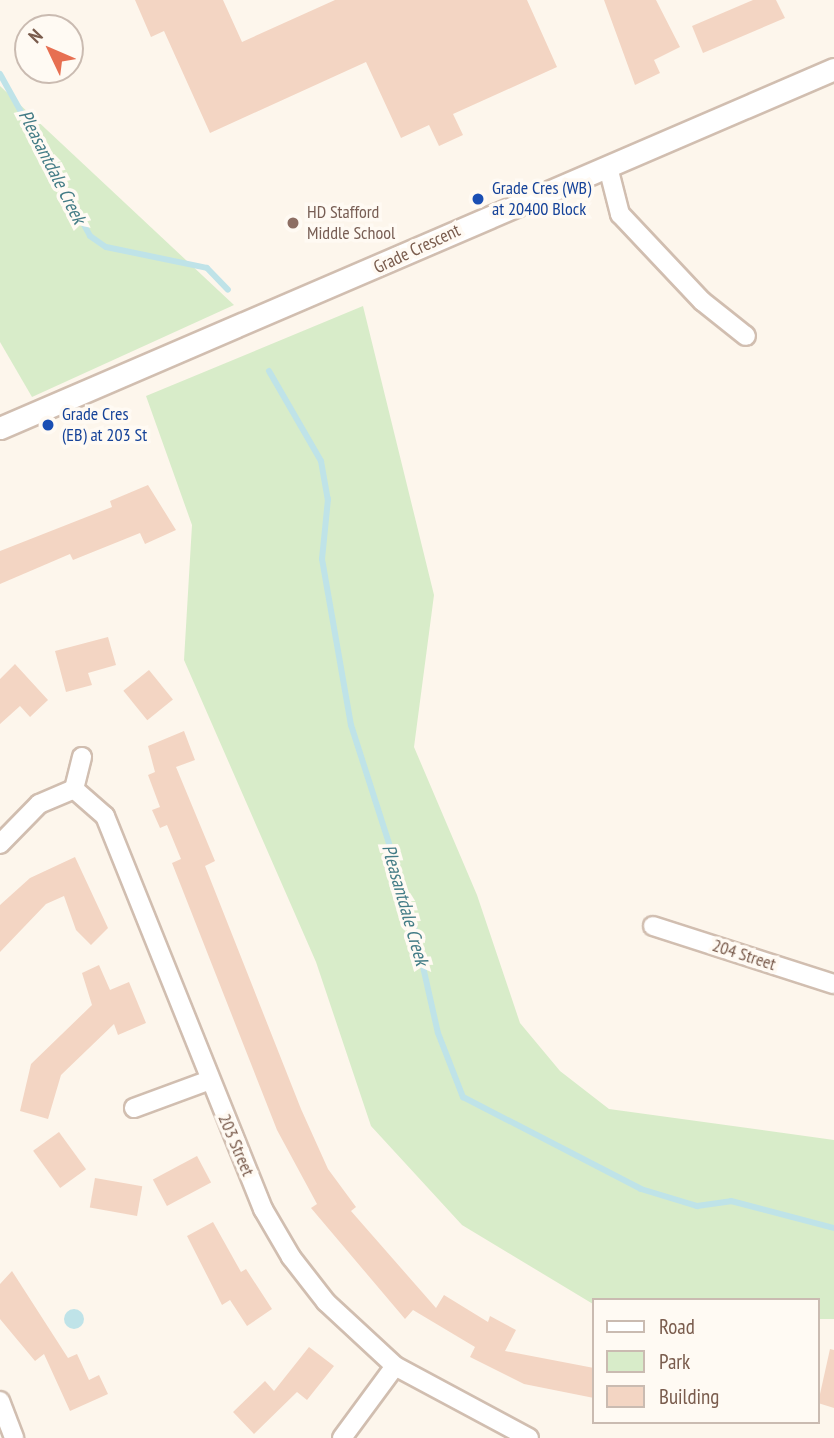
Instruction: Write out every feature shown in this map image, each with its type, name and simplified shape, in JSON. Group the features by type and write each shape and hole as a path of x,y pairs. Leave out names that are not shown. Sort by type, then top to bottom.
{"street":[{"name":"Grade Crescent","path":"0,428 834,69"},
{"path":"608,166 620,214 702,301 746,336"},
{"path":"0,844 39,804 74,789 82,757"},
{"name":"203 Street","path":"74,789 105,816 263,1209 291,1257 326,1302 394,1366 529,1438"},
{"name":"204 Street","path":"653,926 834,984"},
{"path":"134,1108 209,1080"},
{"path":"342,1438 394,1366"},
{"path":"0,1401 14,1438"}],"green space":[{"path":"0,86 234,305 32,397 0,342"},
{"path":"363,306 434,595 414,747 477,895 520,1023 560,1071 609,1109 834,1140 834,1319 820,1319 820,1298 592,1298 592,1303 462,1225 371,1126 316,962 184,660 192,525 146,396"}],"water":[{"path":"70,1309 78,1309 84,1319 78,1329 70,1329 64,1323 64,1315"}],"building":[{"path":"135,0 223,0 242,42 335,0 527,0 557,67 453,114 463,135 439,146 429,125 401,138 366,62 210,133 164,31 151,37"},
{"path":"604,0 656,0 680,47 654,60 660,73 635,85"},
{"path":"753,0 776,0 785,18 703,53 692,26"},
{"path":"148,485 176,530 145,544 140,533 73,560 70,554 0,584 0,551 112,507 110,501"},
{"path":"108,637 116,665 88,673 92,685 66,692 55,651"},
{"path":"15,664 48,700 30,717 20,706 0,724 0,679"},
{"path":"149,670 173,700 147,720 123,691"},
{"path":"184,731 195,760 176,767 215,861 205,866 301,1109 328,1169 356,1207 351,1211 436,1308 444,1295 488,1322 490,1316 516,1330 505,1351 592,1368 592,1398 524,1384 470,1357 475,1347 413,1310 405,1319 311,1208 317,1204 277,1130 172,863 181,859 167,825 160,828 152,810 160,807 148,775 155,772 148,746"},
{"path":"75,857 108,928 91,945 76,930 64,896 46,904 0,952 0,905 30,878"},
{"path":"99,965 110,990 129,982 146,1023 118,1035 114,1024 61,1075 48,1119 20,1111 31,1064 92,1005 82,973"},
{"path":"59,1132 86,1169 60,1188 33,1151"},
{"path":"197,1156 211,1182 167,1206 153,1179"},
{"path":"95,1178 142,1186 137,1216 90,1208"},
{"path":"213,1222 241,1272 246,1269 272,1309 247,1326 230,1300 222,1305 187,1236"},
{"path":"12,1271 68,1358 77,1354 89,1380 99,1375 108,1394 70,1411 44,1354 35,1361 0,1319 0,1284"},
{"path":"309,1347 334,1366 307,1400 297,1392 254,1434 233,1412 265,1381 274,1391"},
{"path":"830,1349 834,1350 834,1408 820,1404"}],"waterway":[{"name":"Pleasantdale Creek","path":"0,74 90,236 106,247 207,268 228,290"},
{"name":"Pleasantdale Creek","path":"269,371 321,461 328,499 322,559 351,725 410,909 438,1033 463,1097 641,1189 697,1206 731,1201 834,1228"}],"place":[{"name":"Grade Cres (WB) at 20400 Block","path":"478,199"},
{"name":"HD Stafford Middle School","path":"293,223"},
{"name":"Grade Cres (EB) at 203 St","path":"48,425"}]}
